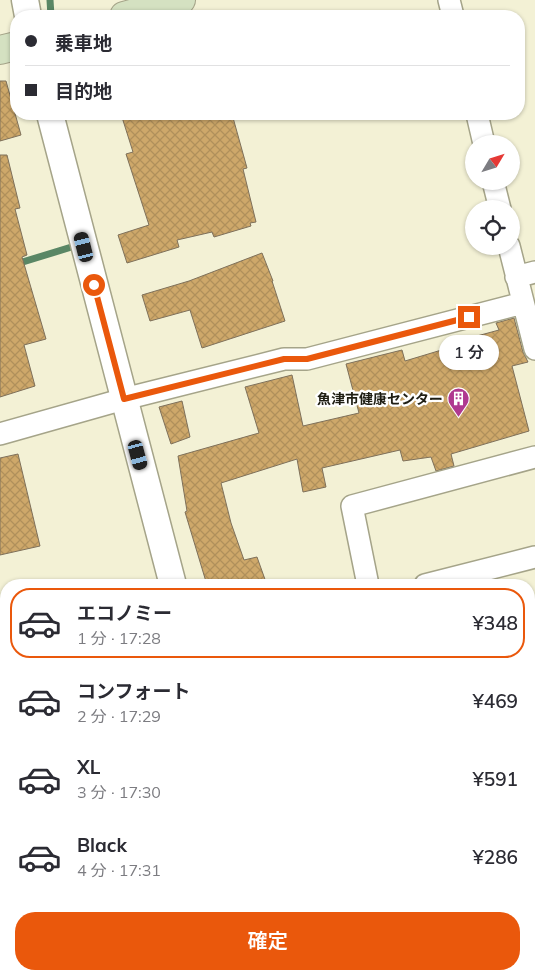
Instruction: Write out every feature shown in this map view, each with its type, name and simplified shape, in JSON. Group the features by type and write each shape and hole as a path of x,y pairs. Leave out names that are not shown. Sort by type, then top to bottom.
{"main road":[{"path":"145,10 181,0"}],"street":[{"path":"52,120 171,579"},
{"path":"478,120 482,135"},
{"path":"514,255 526,274 522,303 535,349"},
{"path":"0,434 124,399 284,359 307,359 522,303"},
{"path":"367,579 352,506 535,457"},
{"path":"471,579 535,558"}],"building":[{"path":"0,81 6,81 10,95 10,120 17,120 21,135 0,141"},
{"path":"123,120 234,120 247,168 243,169 256,222 250,223 251,226 214,237 212,232 177,240 179,247 127,263 118,235 149,225 126,154 133,152"},
{"path":"0,155 7,155 20,208 15,209 27,255 22,257 46,339 24,345 35,386 0,397"},
{"path":"262,253 285,321 202,348 190,310 150,321 142,295 189,281"},
{"path":"514,318 523,352 528,362 512,366 529,431 451,454 454,466 436,471 431,457 403,461 400,450 322,468 326,487 303,492 297,459 221,483 231,523 244,560 257,557 265,579 205,579 185,512 187,511 178,456 259,433 245,387 292,375 303,426 359,413 346,364 402,350 405,361 478,339 477,336 499,330 496,323"},
{"path":"182,401 190,437 171,444 159,407"},
{"path":"18,454 40,546 0,555 0,458"}],"waterway":[{"path":"50,0 51,10"},
{"path":"0,269 78,245"}],"place":[{"name":"魚津市健康センター","path":"459,418"}],"route":[{"path":"94,285 124,399 284,359 307,359 469,317"}]}
